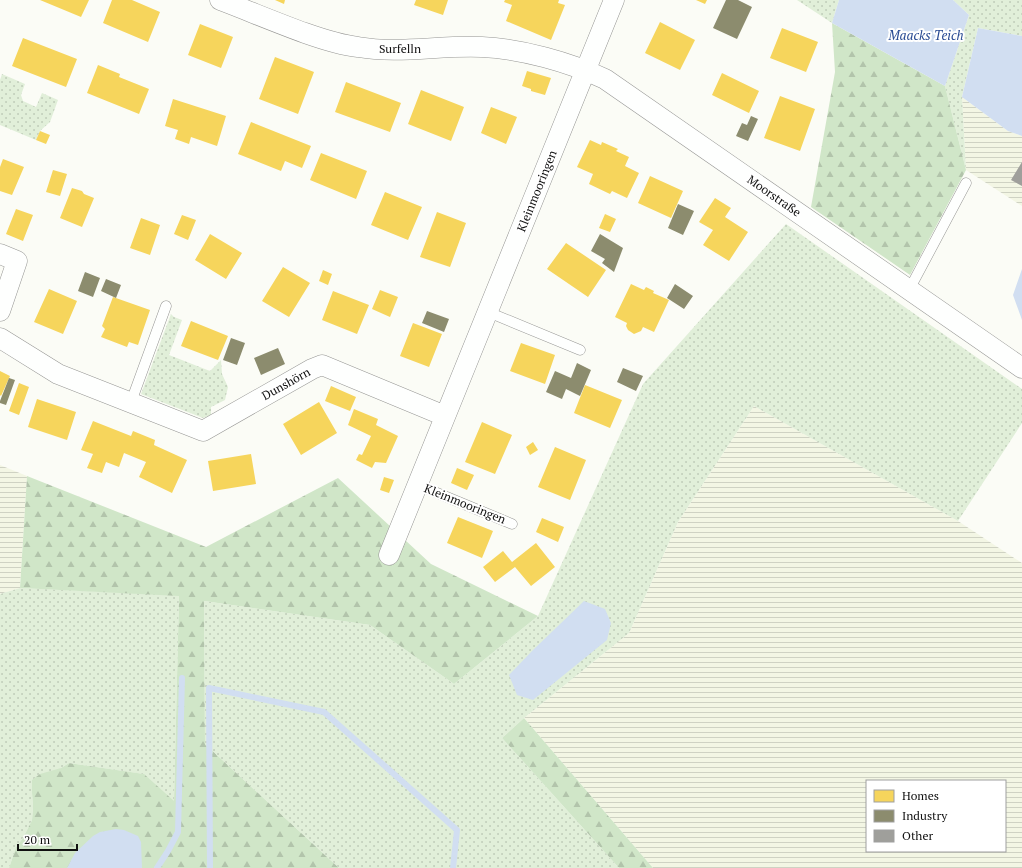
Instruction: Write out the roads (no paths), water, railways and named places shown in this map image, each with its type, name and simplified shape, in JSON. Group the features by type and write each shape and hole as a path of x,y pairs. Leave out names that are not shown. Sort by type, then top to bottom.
{"street":[{"name":"Surfelln","path":"220,0 291,28 320,38 359,48 394,50 482,47 522,52 586,70"},
{"path":"586,70 614,0"},
{"name":"Moorstraße","path":"586,70 605,79 1022,368"},
{"name":"Kleinmooringen","path":"389,554 586,70"},
{"path":"0,254 17,261 0,311"},
{"name":"Dunshörn","path":"0,338 58,374 202,431 312,369 322,365 445,416"}],"lane":[{"path":"909,290 966,183"},
{"path":"131,402 166,306"},
{"path":"488,312 580,350"},
{"name":"Kleinmooringen","path":"418,485 512,524"}],"water":[{"name":"Maacks Teich","path":"839,0 953,0 969,15 945,86 832,23"},
{"path":"978,28 1022,36 1022,136 1008,131 962,97"},
{"path":"1022,269 1022,320 1013,295"},
{"path":"584,601 605,609 611,623 607,640 533,700 517,695 509,675"},
{"path":"116,829 124,830 138,836 141,842 142,868 67,868 75,853 93,836 100,832"}],"waterway":[{"path":"157,868 178,832 182,678"},
{"path":"210,868 209,688 324,712 457,830 453,868"}]}
